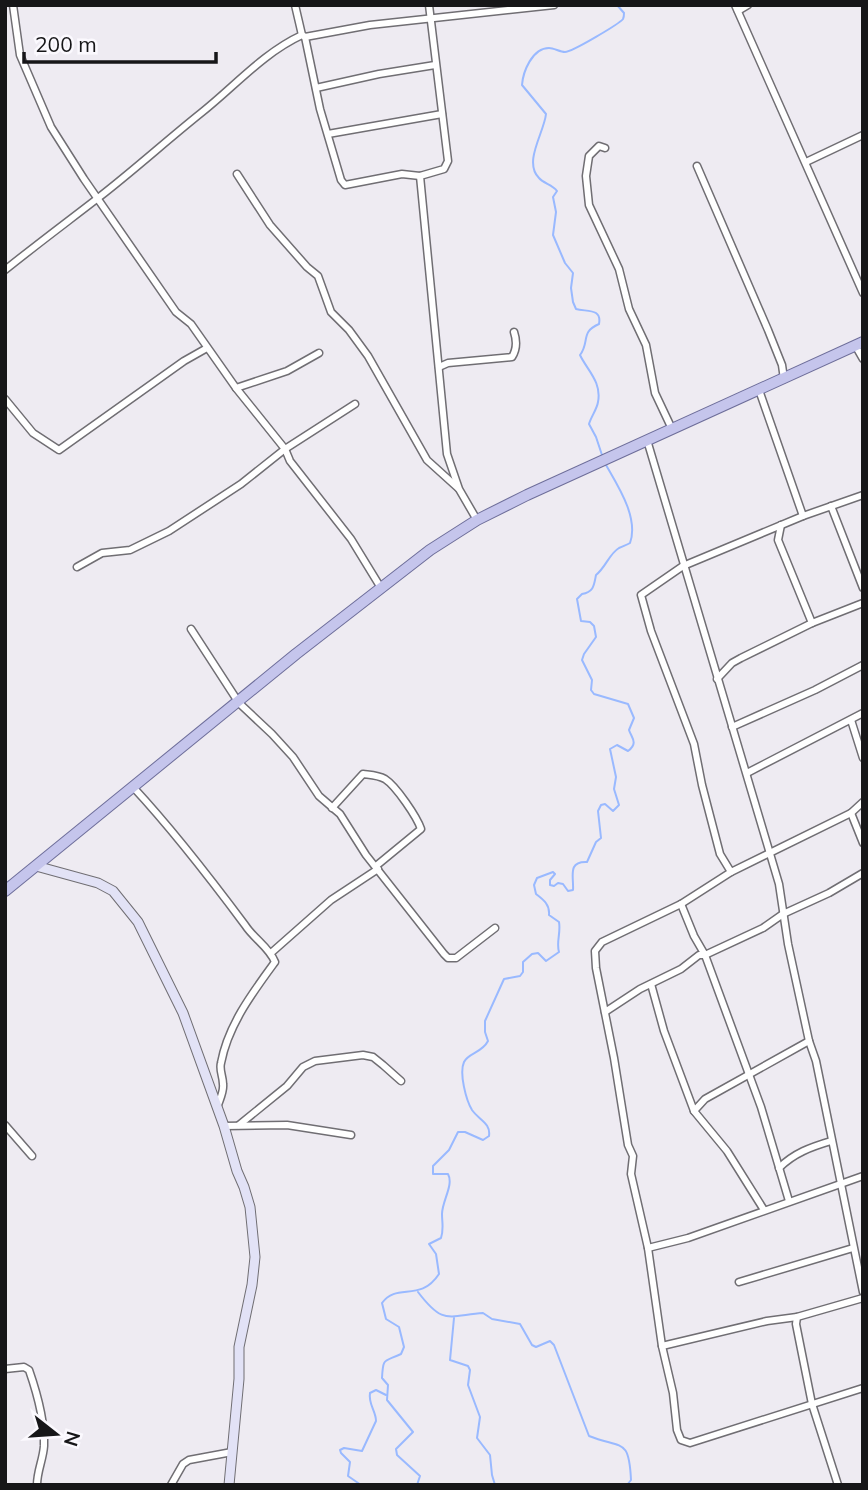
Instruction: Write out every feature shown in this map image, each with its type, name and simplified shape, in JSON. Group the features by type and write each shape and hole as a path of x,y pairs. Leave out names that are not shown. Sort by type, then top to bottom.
{"main road":[{"path":"5,891 430,550 477,520 859,344"}],"street":[{"path":"13,5 20,55 51,127 144,269 176,312 191,324 236,388 285,449 290,461 351,539 381,588"},
{"path":"295,5 320,109 341,180 345,185 402,174 420,176 444,169 448,161 429,5"},
{"path":"5,270 200,114 239,79 290,41 303,36 370,24 554,5"},
{"path":"748,5 736,8 863,293"},
{"path":"316,88 435,65"},
{"path":"328,134 442,114"},
{"path":"806,162 863,135"},
{"path":"604,148 599,146 589,156 586,188 589,205 619,269 629,309 646,345 655,393 672,429"},
{"path":"697,166 768,330 782,365 784,379"},
{"path":"237,174 270,225 318,276 331,312 349,330 368,356 427,460 459,489"},
{"path":"420,176 427,270 447,454 459,489 477,520"},
{"path":"439,367 448,363 512,357 516,340 514,332"},
{"path":"859,344 863,359"},
{"path":"5,399 33,433 49,446 59,450 184,361 207,348"},
{"path":"236,388 287,371 319,353"},
{"path":"759,390 803,516"},
{"path":"77,567 102,553 130,550 169,531 241,484 285,449 355,404"},
{"path":"647,440 779,884 783,915 863,1292"},
{"path":"731,872 720,854 694,744 654,639 641,595 683,566 803,516 863,495"},
{"path":"831,506 863,588"},
{"path":"781,525 778,540 812,623"},
{"path":"717,679 732,663 812,623 863,603"},
{"path":"191,629 239,703 293,757 319,796 340,814 366,855 448,958 456,958 468,951 495,928"},
{"path":"732,727 863,665"},
{"path":"747,773 863,713"},
{"path":"851,720 863,758"},
{"path":"271,953 331,900 377,867 421,829 418,820 390,783 375,775 363,774 332,808"},
{"path":"133,787 247,928 271,953 275,962 258,981 224,1048 220,1067 223,1085 218,1106"},
{"path":"863,802 851,813 731,872 681,904 599,944 595,951 628,1145 633,1156 631,1174 648,1248 662,1346 681,1440 685,1443 863,1388"},
{"path":"851,813 863,843"},
{"path":"36,866 98,883 113,891 126,904 147,937 183,1013 200,1065 218,1106 250,1207 255,1257 239,1347 239,1379 229,1485"},
{"path":"605,1012 618,1002 681,969 699,955 705,956 764,928 783,915 863,873"},
{"path":"681,904 705,956 761,1107 789,1201"},
{"path":"651,984 664,1031 694,1111 727,1151 764,1210"},
{"path":"694,1111 705,1099 810,1041"},
{"path":"239,1125 287,1086 303,1067 315,1061 363,1055 373,1057 401,1081"},
{"path":"5,1125 32,1156"},
{"path":"224,1126 287,1125 351,1135"},
{"path":"779,1168 800,1152 831,1141"},
{"path":"648,1248 688,1238 863,1176"},
{"path":"739,1282 853,1248"},
{"path":"662,1346 767,1321 797,1317 863,1298"},
{"path":"797,1317 812,1404 838,1485"},
{"path":"5,1369 24,1367 29,1370 32,1379 44,1430 44,1450 37,1474 37,1485"},
{"path":"171,1485 183,1464 189,1460 232,1452"}],"waterway":[{"path":"602,455 589,424 597,405 598,388 580,355 589,330 599,324 599,319 596,313 576,309 573,302 573,273 565,263 553,235 556,212 553,197 557,191 539,178 533,164 546,114 522,85 526,68 533,56 549,48 565,52 595,37 623,19 624,13 617,5"},
{"path":"417,1485 420,1476 397,1455 396,1449 413,1432 387,1400 388,1385 382,1378 386,1361 401,1354 404,1347 399,1327 386,1319 382,1303 395,1294 424,1288 439,1274 436,1254 429,1244 441,1238 442,1214 449,1178 448,1174 433,1174 433,1166 449,1150 458,1132 465,1132 483,1140 489,1136 486,1125 472,1110 468,1100 463,1079 464,1062 488,1041 485,1021 504,979 520,976 523,962 532,954 538,953 546,961 559,952 559,922 549,915 547,906 536,894 534,885 537,878 553,872 555,874 550,885 563,884 568,891 573,890 574,867 581,862 587,862 596,842 601,838 598,811 601,805 605,804 613,811 619,805 614,789 616,777 610,749 617,745 628,751 634,743 629,730 634,718 628,704 594,694 591,690 592,680 582,660 596,637 594,626 590,622 581,621 577,599 591,590 596,575 619,548 630,543 632,533 626,502 606,465"},
{"path":"418,1292 440,1314 453,1316 483,1313 492,1319 520,1324 532,1345 536,1347 550,1341 554,1345 589,1436 616,1444 626,1451 631,1480 627,1485"},
{"path":"454,1318 450,1360 468,1366 470,1370 468,1385 480,1417 477,1438 490,1455 495,1485"},
{"path":"361,1485 348,1476 350,1462 340,1450 344,1448 362,1451 376,1421 370,1393 376,1390 386,1395"}]}
